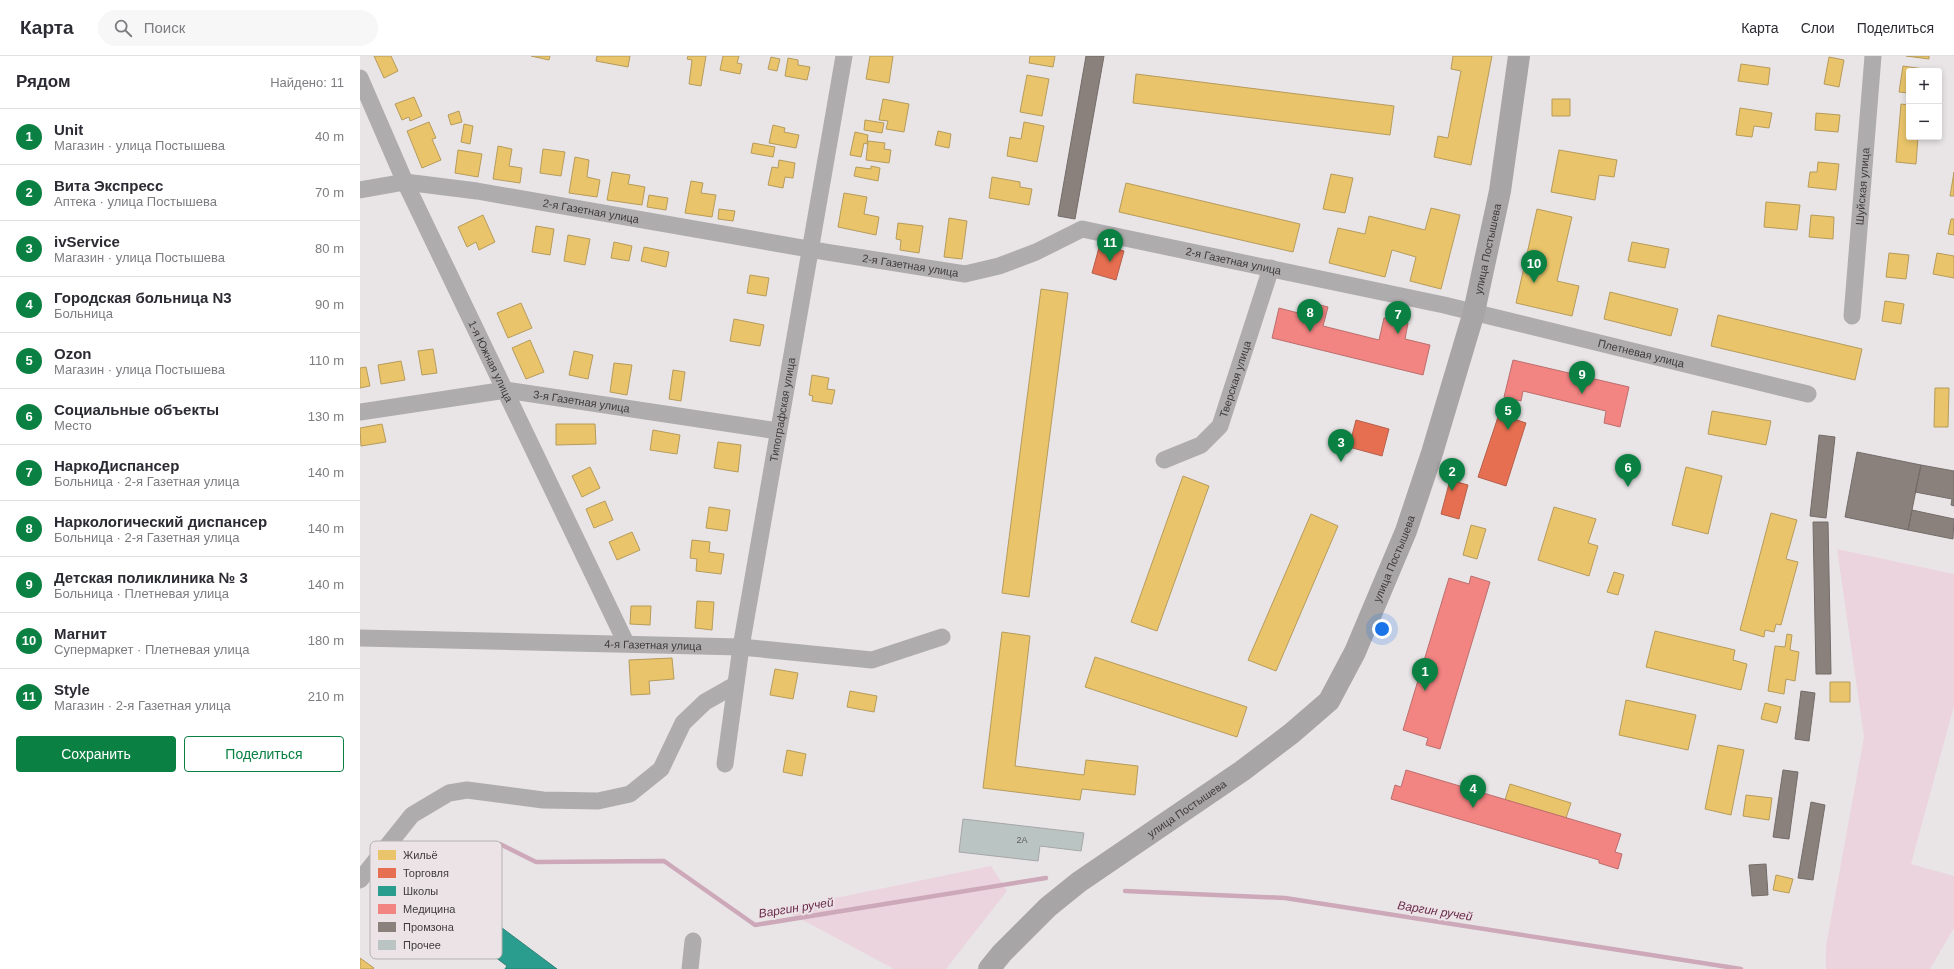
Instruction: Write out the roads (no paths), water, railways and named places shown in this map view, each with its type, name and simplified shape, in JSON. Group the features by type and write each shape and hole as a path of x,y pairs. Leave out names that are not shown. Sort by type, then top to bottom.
{"main road":[{"name":"улица Постышева","path":"989,969 1002,953 1048,907 1079,882 1242,771 1292,733 1329,701 1355,652 1406,531 1432,453 1474,312 1500,191 1519,56"}],"street":[{"name":"Типографская улица","path":"725,764 740,647 844,56"},
{"name":"Шуйская улица","path":"1852,316 1873,56"},
{"name":"1-я Южная улица","path":"360,78 405,182 626,643"},
{"name":"2-я Газетная улица","path":"360,190 405,182 477,191 810,249 965,274 999,266 1036,252 1082,229 1474,312"},
{"name":"Тверская улица","path":"1164,460 1201,446 1220,426 1271,268"},
{"name":"Плетневая улица","path":"1474,312 1808,394"},
{"name":"3-я Газетная улица","path":"360,412 506,390 778,431"},
{"name":"4-я Газетная улица","path":"360,638 626,643 740,647 872,660 942,637"},
{"path":"391,841 412,815 449,793 467,790 543,800 598,801 630,794 661,769 683,723 705,702 735,685"},
{"path":"360,880 370,868"},
{"path":"690,969 693,941"}],"waterway":[{"name":"Варгин ручей","path":"502,845 536,862 664,861 755,925 1046,878"},
{"name":"Варгин ручей","path":"1125,891 1285,898 1741,969"}],"place":[{"name":"Style","path":"1110,262"},
{"name":"Магнит","path":"1534,283"},
{"name":"Наркологический диспансер","path":"1310,332"},
{"name":"НаркоДиспансер","path":"1398,334"},
{"name":"Детская поликлиника № 3","path":"1582,394"},
{"name":"Ozon","path":"1508,430"},
{"name":"ivService","path":"1341,462"},
{"name":"Социальные объекты","path":"1628,487"},
{"name":"Вита Экспресс","path":"1452,491"},
{"name":"Unit","path":"1425,691"},
{"name":"Городская больница N3","path":"1473,808"}]}
